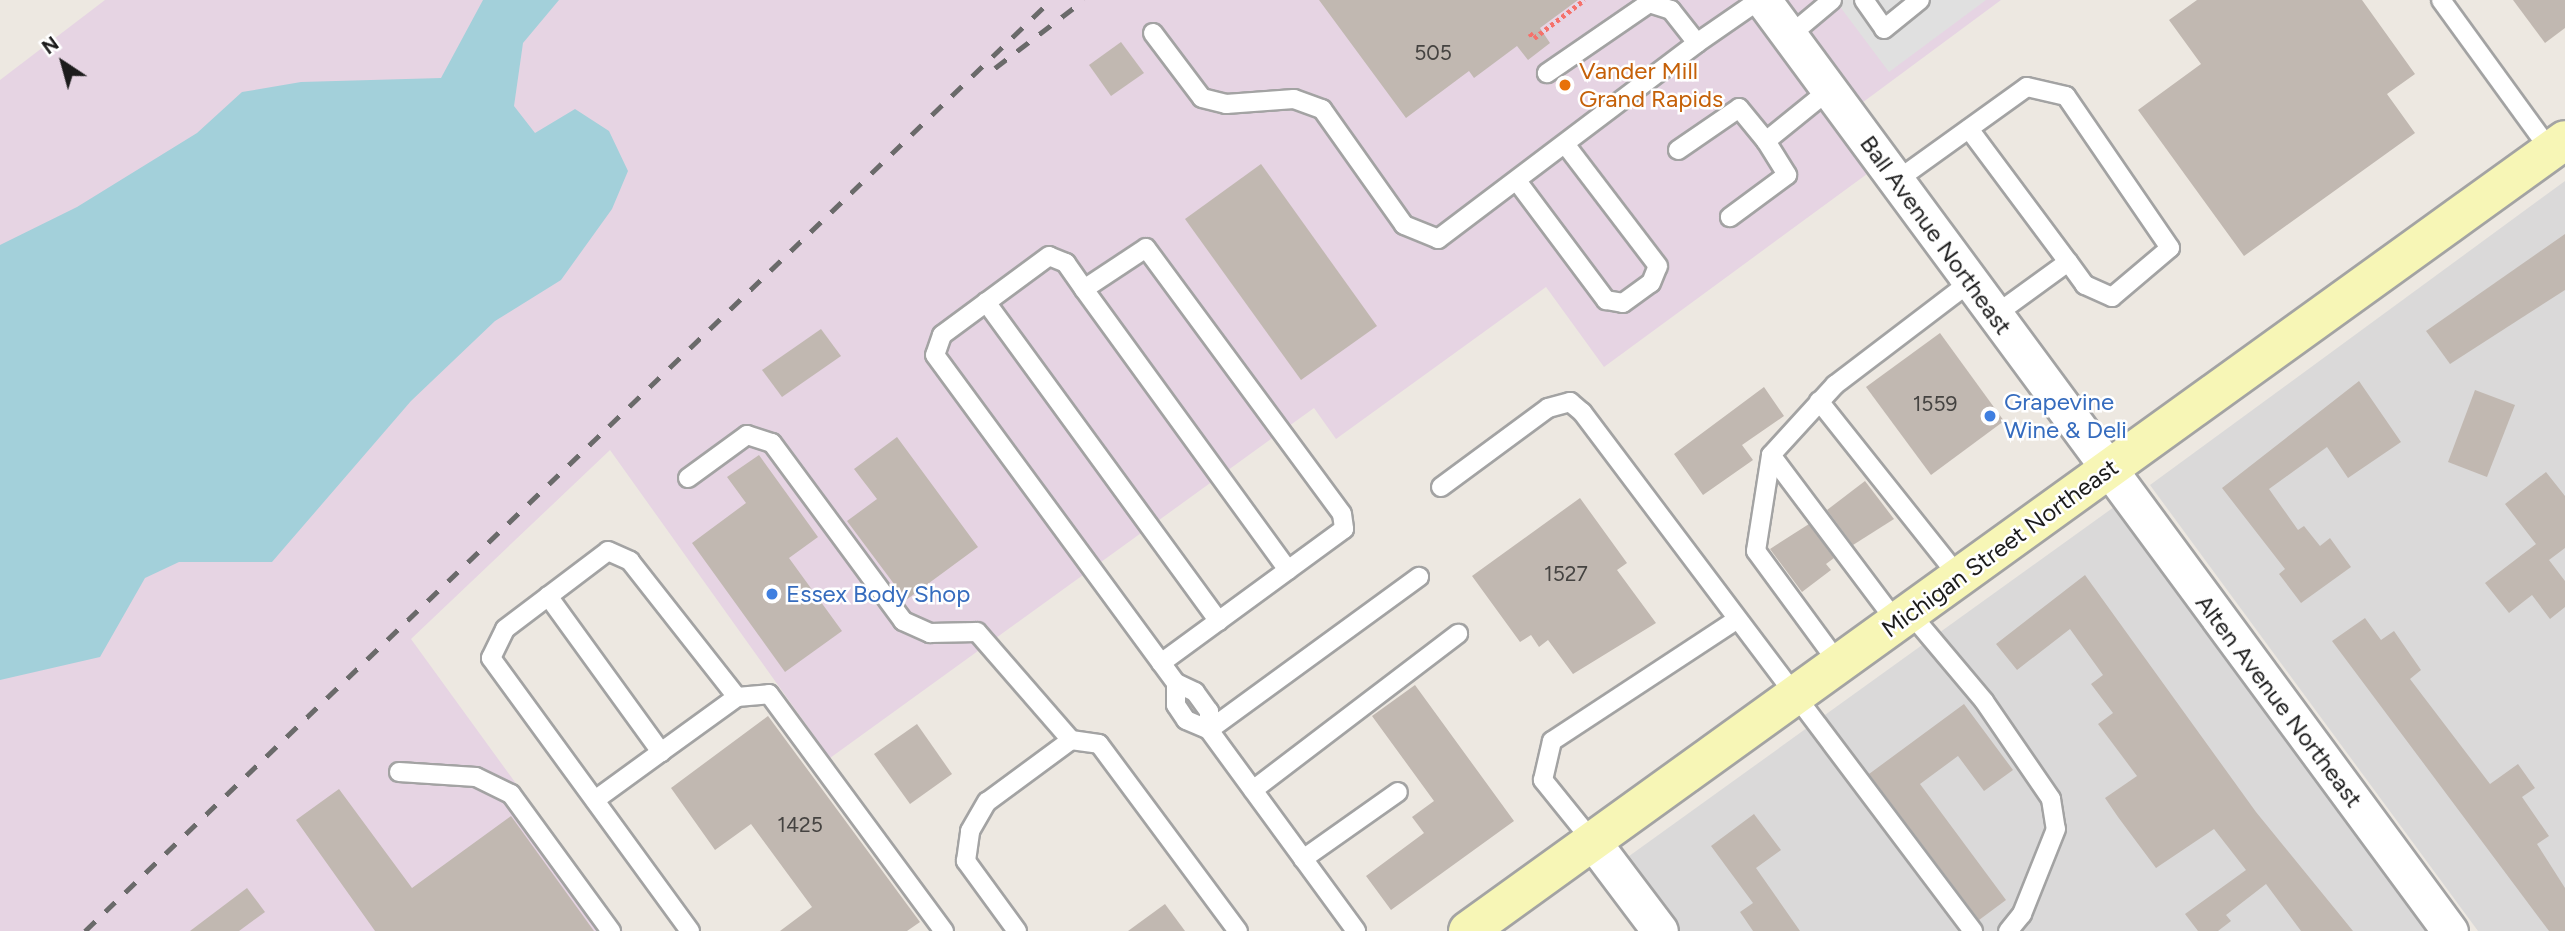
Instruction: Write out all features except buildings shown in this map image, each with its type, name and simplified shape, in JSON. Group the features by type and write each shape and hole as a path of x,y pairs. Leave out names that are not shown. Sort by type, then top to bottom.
{"main road":[{"name":"Michigan Street Northeast","path":"1468,931 2558,145"}],"street":[{"name":"Ball Avenue Northeast","path":"1761,0 2108,470"},
{"name":"Alten Avenue Northeast","path":"2108,470 2450,931"},
{"path":"1593,842 1660,931"}],"lane":[{"path":"1153,33 1202,98 1226,104 1294,99 1322,109 1404,225 1438,239 1697,43 1761,0"},
{"path":"1789,36 1832,0"},
{"path":"1864,0 1884,29 1920,0"},
{"path":"2441,0 2558,145"},
{"path":"1547,73 1649,3 1671,10 1697,43"},
{"path":"1896,181 2026,87 2066,96 2170,248 2112,298 2085,285 1969,129"},
{"path":"1766,141 1829,90"},
{"path":"1678,150 1739,108 1766,141 1787,175 1730,217"},
{"path":"1517,181 1606,300 1623,303 1651,283 1658,266 1565,144"},
{"path":"1084,289 1146,248 1342,514 1344,529 1161,663"},
{"path":"1288,570 1066,264 1049,256 942,335 935,355 1175,683 1195,692 1209,711 1209,730 1356,931"},
{"path":"1995,315 2068,262"},
{"path":"1839,664 1756,551 1771,455 1819,401 1970,282"},
{"path":"986,302 1219,621"},
{"path":"1819,401 1959,578"},
{"path":"1441,487 1548,408 1570,402 1735,621 1797,695 1973,931"},
{"path":"688,478 747,435 772,443 903,621 930,633 977,632 1071,740 1099,744 1238,931"},
{"path":"1771,455 1904,618 1984,701 2051,799 2056,829 2022,914 2008,931"},
{"path":"690,931 491,658 505,629 608,551 630,561 737,697"},
{"path":"1209,730 1419,577"},
{"path":"548,596 661,752"},
{"path":"1593,842 1544,780 1552,741 1735,621"},
{"path":"1253,790 1458,634"},
{"path":"595,800 737,697 769,694 944,931"},
{"path":"1017,931 966,861 970,831 987,802 1071,740"},
{"path":"399,772 476,777 511,794 611,931"},
{"path":"1303,859 1398,792"}],"path":[{"path":"1530,33 1534,38 1584,0"}],"shaded area":[{"path":"105,0 2001,0 1847,114 1882,163 1604,367 1546,287 1336,439 1314,408 830,758 610,450 411,639 623,931 0,931 0,80"},
{"path":"1835,0 1986,0 1889,72"},
{"path":"2565,181 2565,931 2478,931 2150,485"},
{"path":"2114,507 2429,931 1679,931 1625,859"}],"water":[{"path":"483,0 559,0 523,43 514,106 535,133 575,109 609,131 628,171 612,209 561,280 495,321 411,401 272,562 179,562 145,578 100,657 0,680 0,245 77,207 197,133 242,92 301,82 441,78"}],"railway":[{"path":"85,931 1051,0"},
{"path":"995,68 1084,0"}],"place":[{"name":"Vander Mill Grand Rapids","path":"1565,85"},
{"name":"Grapevine Wine & Deli","path":"1990,416"},
{"name":"Essex Body Shop","path":"772,594"}]}
